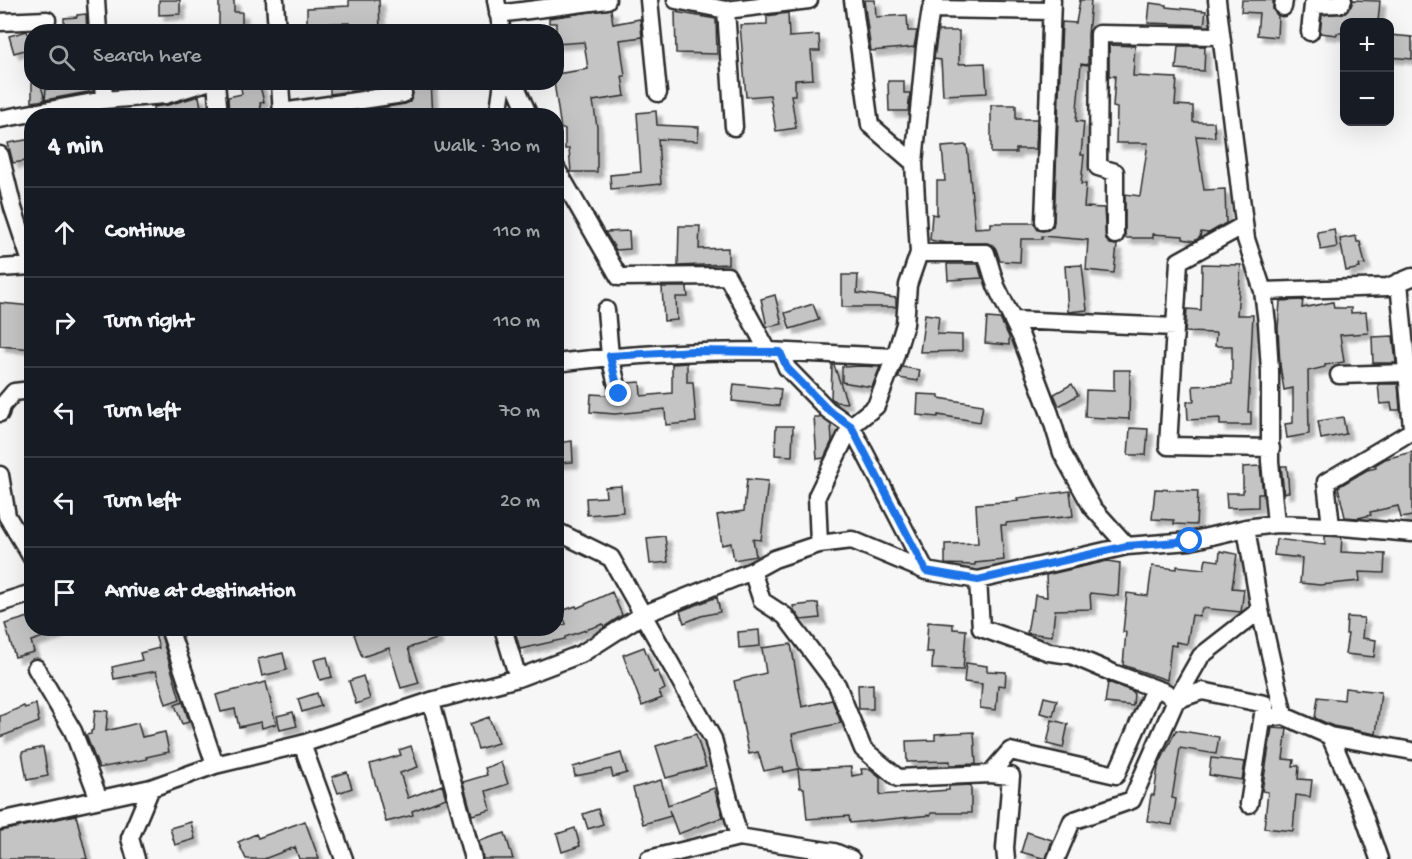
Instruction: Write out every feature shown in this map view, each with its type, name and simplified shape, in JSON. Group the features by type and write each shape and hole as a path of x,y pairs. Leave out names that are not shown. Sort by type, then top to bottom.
{"street":[{"path":"96,0 98,24"},
{"path":"275,0 276,24"},
{"path":"500,24 497,7 607,0"},
{"path":"649,0 658,93"},
{"path":"676,0 726,10 810,0"},
{"path":"853,0 870,125 914,163"},
{"path":"1217,0 1246,239 1263,291 1269,362 1270,461 1276,524"},
{"path":"1310,32 1313,5 1340,4 1343,0"},
{"path":"819,544 817,496 851,426 876,406 896,357 905,324 908,285 919,253 914,163 925,47 933,5 1051,6 1044,221"},
{"path":"726,10 734,127"},
{"path":"0,22 47,20"},
{"path":"1115,235 1115,172 1098,167 1099,34 1220,36"},
{"path":"103,90 104,100"},
{"path":"60,108 104,100 165,95 181,90"},
{"path":"217,90 218,108"},
{"path":"280,90 282,108"},
{"path":"499,108 502,90"},
{"path":"518,90 525,108"},
{"path":"318,108 403,94"},
{"path":"0,119 24,115"},
{"path":"0,155 7,209 24,247"},
{"path":"564,182 619,277 727,276 787,368 828,410 851,426 926,571"},
{"path":"1244,225 1179,261 1168,446 1270,448"},
{"path":"919,253 986,253 996,286 1013,320 1046,403 1062,453 1092,507 1127,546"},
{"path":"0,268 24,266"},
{"path":"1263,291 1388,287 1405,279 1409,435 1326,482 1331,526"},
{"path":"606,310 610,356 619,394"},
{"path":"1013,320 1175,327"},
{"path":"564,362 610,356 693,351 774,351 896,357"},
{"path":"1339,375 1407,373"},
{"path":"0,413 7,394 24,391"},
{"path":"0,475 3,512 24,545"},
{"path":"0,820 151,788 215,765 302,744 431,701 518,678 581,654 642,615 752,572 774,559 819,544 852,540 926,571 978,580 1127,546 1190,541 1246,528 1276,524 1412,533"},
{"path":"1246,528 1260,610 1284,716"},
{"path":"564,535 611,558 713,739 739,837"},
{"path":"752,572 762,601 785,616 837,685 863,749 898,778 990,774 1011,776 1006,859"},
{"path":"978,580 981,628 1049,652 1071,655 1165,692 1176,700"},
{"path":"0,603 24,596"},
{"path":"1056,859 1072,822 1132,800 1176,700 1201,656 1260,610"},
{"path":"172,636 215,765"},
{"path":"505,636 518,678"},
{"path":"36,668 73,731 99,799"},
{"path":"990,774 1011,751 1116,775 1154,689"},
{"path":"1176,700 1202,692 1265,704"},
{"path":"431,701 473,859"},
{"path":"1265,704 1265,718 1284,716 1330,736 1412,751"},
{"path":"1249,804 1265,704"},
{"path":"1330,736 1362,810 1378,859"},
{"path":"302,744 344,859"},
{"path":"136,859 130,838 151,788"},
{"path":"649,859 739,837 834,852 851,859"}],"building":[{"path":"159,0 180,0 180,14 159,15"},
{"path":"219,0 234,0 234,12 242,12 242,24 219,24"},
{"path":"349,0 379,0 380,24 307,24 307,8 349,6"},
{"path":"864,0 875,0 876,17 907,15 908,31 917,31 914,47 871,51"},
{"path":"1080,0 1091,0 1088,65 1081,64 1076,121 1084,122 1081,184 1086,184 1084,207 1104,208 1106,240 1110,244 1117,245 1114,273 1086,270 1088,240 1042,236 1042,239 1021,239 1020,262 1000,261 996,249 987,243 946,243 930,240 932,214 937,215 937,181 945,181 942,147 967,145 975,228 991,227 991,223 1034,223 1038,230 1043,231 1053,227 1062,22 1076,23"},
{"path":"1242,0 1273,0 1273,10 1278,16 1277,37 1257,35 1259,13 1241,12"},
{"path":"1353,0 1380,1 1378,18 1340,18 1340,33 1337,35 1320,33 1322,15 1344,13"},
{"path":"1150,3 1206,11 1204,25 1148,23"},
{"path":"611,9 613,24 640,19 642,37 620,40 625,96 593,101 597,127 597,172 571,172 569,149 565,149 564,108 558,108 555,90 564,90 564,73 588,69 584,42 564,43 564,24 549,23 549,18"},
{"path":"675,12 716,19 717,54 676,53"},
{"path":"788,13 789,37 819,35 820,51 811,51 813,79 795,80 795,95 791,95 796,128 776,131 770,95 746,97 740,25 767,24 767,16"},
{"path":"86,14 87,24 64,24 64,18 77,17 77,15"},
{"path":"938,31 959,31 959,64 985,63 987,93 943,95 941,60 934,59"},
{"path":"24,32 24,50 14,53 9,36"},
{"path":"1394,35 1412,37 1412,59 1394,57"},
{"path":"1109,45 1135,46 1133,76 1177,78 1175,105 1193,106 1193,122 1214,122 1215,137 1196,136 1204,190 1225,189 1226,223 1209,233 1201,232 1200,237 1194,241 1183,239 1183,236 1153,234 1153,238 1125,238 1125,194 1140,196 1148,143 1116,143 1117,108 1113,107 1115,76 1109,76"},
{"path":"1178,46 1205,46 1204,71 1176,69"},
{"path":"888,81 904,81 904,93 910,93 908,111 889,111"},
{"path":"32,90 42,90 45,100 32,102"},
{"path":"46,90 93,90 93,91 45,100"},
{"path":"241,90 261,90 264,102 260,103 261,108 229,108 228,97 242,94"},
{"path":"330,90 358,90 330,94"},
{"path":"412,90 431,90 433,108 380,108 410,102"},
{"path":"199,96 201,108 153,108"},
{"path":"991,105 1016,105 1016,119 1037,119 1036,149 1016,149 1016,153 991,153"},
{"path":"656,111 657,125 699,127 698,141 658,139 661,184 611,189 610,175 641,172 637,113"},
{"path":"24,140 24,161 13,163 8,143"},
{"path":"679,226 700,226 699,249 728,248 728,264 678,266"},
{"path":"1334,229 1337,247 1321,250 1317,232"},
{"path":"629,231 630,249 616,250 605,232"},
{"path":"1356,236 1357,242 1360,242 1365,264 1359,265 1360,268 1346,271 1340,239"},
{"path":"947,264 978,264 982,278 948,280"},
{"path":"1202,264 1241,265 1237,315 1253,315 1248,412 1251,412 1251,425 1220,425 1220,418 1188,420 1187,402 1194,401 1193,386 1232,384 1232,346 1215,346 1216,333 1185,332 1187,309 1201,310"},
{"path":"1082,265 1087,310 1068,312 1065,266"},
{"path":"842,275 858,275 857,293 896,298 896,307 842,307"},
{"path":"662,287 687,287 688,297 676,297 677,320 664,321"},
{"path":"775,295 782,324 767,327 761,299"},
{"path":"1303,300 1302,308 1333,302 1334,308 1351,308 1351,313 1366,312 1368,333 1340,335 1344,362 1308,371 1309,434 1287,438 1285,424 1293,423 1293,388 1284,390 1280,365 1278,328 1280,301"},
{"path":"0,303 24,305 24,348 0,346"},
{"path":"813,304 819,320 790,329 785,313"},
{"path":"925,314 939,316 937,334 962,335 962,351 920,352"},
{"path":"987,318 1000,319 1009,337 1009,345 985,343"},
{"path":"1393,336 1396,363 1373,363 1372,337"},
{"path":"687,363 687,382 693,382 696,422 666,425 665,409 615,414 590,412 591,394 608,395 611,401 617,404 626,402 629,396 627,383 640,382 641,396 672,393 672,364"},
{"path":"832,365 834,365 847,403 836,402 831,398"},
{"path":"842,367 880,367 872,387 842,382"},
{"path":"902,367 920,370 918,381 898,378"},
{"path":"1114,370 1130,370 1129,419 1085,417 1086,390 1114,391"},
{"path":"734,384 781,389 779,406 732,401"},
{"path":"1072,384 1078,395 1059,406 1054,394"},
{"path":"1378,384 1398,384 1400,410 1392,410 1391,403 1380,404"},
{"path":"918,394 939,395 939,398 983,405 980,422 938,415 938,417 917,415"},
{"path":"814,417 820,417 831,425 832,441 824,458 817,459"},
{"path":"1343,417 1346,434 1321,439 1318,421"},
{"path":"776,426 793,426 792,456 775,455"},
{"path":"1130,428 1148,429 1146,455 1128,455"},
{"path":"572,441 573,462 564,463 564,442"},
{"path":"1412,452 1412,516 1401,518 1398,506 1370,512 1371,515 1358,518 1345,517 1338,487 1367,470 1376,468 1375,465 1385,459"},
{"path":"1260,466 1263,494 1258,494 1258,507 1227,508 1226,493 1243,493 1243,467"},
{"path":"1281,466 1287,466 1289,492 1284,493"},
{"path":"747,479 768,481 761,540 753,539 756,556 734,560 731,543 722,545 717,515 744,511"},
{"path":"621,486 623,512 587,515 586,498 606,497 605,487"},
{"path":"1155,489 1198,491 1196,525 1174,524 1174,520 1152,519"},
{"path":"1070,491 1073,516 1001,525 1004,560 975,563 975,565 945,564 945,544 978,543 976,504 1018,501 1017,498"},
{"path":"665,536 668,562 650,564 647,538"},
{"path":"1325,536 1342,537 1341,552 1385,554 1384,573 1359,572 1360,581 1320,585 1300,583 1302,558 1274,555 1276,539 1325,545"},
{"path":"1220,551 1237,554 1232,588 1244,589 1241,612 1202,608 1200,616 1192,615 1187,644 1176,642 1176,646 1171,645 1167,680 1123,665 1126,632 1123,632 1127,593 1148,596 1152,566 1204,569 1206,559 1219,561"},
{"path":"1107,561 1120,563 1118,596 1090,593 1091,609 1055,610 1052,636 1027,633 1035,595 1047,597 1046,575"},
{"path":"612,592 622,615 604,627 603,624 565,637 565,639 520,649 516,636 564,636 564,625 566,624 564,610 576,606 577,608"},
{"path":"717,597 720,612 684,623 680,611"},
{"path":"818,603 820,618 801,620 793,606"},
{"path":"1347,617 1364,618 1362,638 1376,640 1374,657 1345,654 1348,634 1346,634"},
{"path":"24,618 24,636 47,636 31,641 34,652 15,657 5,624"},
{"path":"928,622 953,624 953,629 966,630 963,670 932,669 933,652 926,652"},
{"path":"759,630 760,646 739,648 738,632"},
{"path":"155,636 161,636 180,699 166,704 156,671 114,679 112,667 142,660 140,653 159,648"},
{"path":"355,636 436,636 437,639 408,648 419,683 401,688 389,648 362,657"},
{"path":"791,644 802,707 832,700 841,723 792,734 799,769 851,767 852,776 862,774 861,769 870,769 880,777 880,795 949,790 949,786 971,785 971,813 931,813 931,815 850,823 849,816 807,819 804,788 800,788 798,769 784,772 783,767 764,771 758,752 749,754 734,681 766,673 762,648"},
{"path":"644,647 654,673 658,671 665,689 659,692 662,698 642,706 623,655"},
{"path":"283,653 287,670 262,676 258,659"},
{"path":"327,657 332,677 320,680 314,660"},
{"path":"966,663 987,666 987,671 1006,672 1005,686 998,685 996,710 980,708 982,684 964,682"},
{"path":"363,676 370,699 356,704 349,681"},
{"path":"266,682 276,724 262,728 261,722 239,727 235,709 221,712 216,695"},
{"path":"1108,682 1134,692 1133,706 1105,703"},
{"path":"873,684 873,709 859,709 858,685"},
{"path":"1345,688 1381,692 1376,734 1333,726 1315,718 1318,697 1344,700"},
{"path":"317,693 321,706 302,712 298,699"},
{"path":"1044,697 1057,700 1053,716 1040,713"},
{"path":"183,702 189,722 182,724 175,705"},
{"path":"36,704 39,722 0,737 0,716 24,706 25,708"},
{"path":"95,710 108,711 106,731 138,723 142,737 165,732 169,752 146,757 147,759 99,768 86,735 91,734 93,730"},
{"path":"293,712 297,726 280,730 277,716"},
{"path":"489,717 498,743 478,749 470,724"},
{"path":"1052,720 1068,724 1063,748 1047,744"},
{"path":"1272,728 1287,729 1283,759 1294,760 1293,766 1299,766 1298,779 1312,780 1310,797 1296,795 1293,831 1264,828 1268,792 1262,791"},
{"path":"1176,730 1219,737 1216,754 1180,748 1172,798 1176,799 1172,825 1147,821 1158,767"},
{"path":"974,732 976,764 950,765 950,761 907,762 906,741 935,740 935,734"},
{"path":"696,734 706,767 666,778 656,746"},
{"path":"411,746 418,767 400,773 408,798 442,785 446,798 412,811 413,815 386,822 370,764 401,755 399,750"},
{"path":"43,747 48,776 27,780 22,752"},
{"path":"621,753 627,773 613,777 611,769 575,776 573,767"},
{"path":"1211,758 1245,762 1242,780 1209,775"},
{"path":"501,762 508,784 486,791 491,810 472,815 463,782 487,775 485,768"},
{"path":"347,772 352,788 338,793 332,777"},
{"path":"661,780 668,805 714,788 723,817 678,834 669,810 671,816 643,824 633,788"},
{"path":"598,809 603,824 588,829 583,814"},
{"path":"76,815 87,859 0,859 0,831"},
{"path":"305,821 319,859 299,859 295,847 264,859 246,859 238,842 256,834 258,838"},
{"path":"191,822 195,839 175,845 170,828"},
{"path":"575,828 580,846 562,852 557,834"},
{"path":"1027,832 1052,840 1046,859 1021,852"},
{"path":"505,833 513,859 483,859 479,841"}],"route":[{"path":"619,394 610,356 693,351 780,352 787,368 828,410 851,426 926,571 978,580 1127,546 1190,541"}]}
